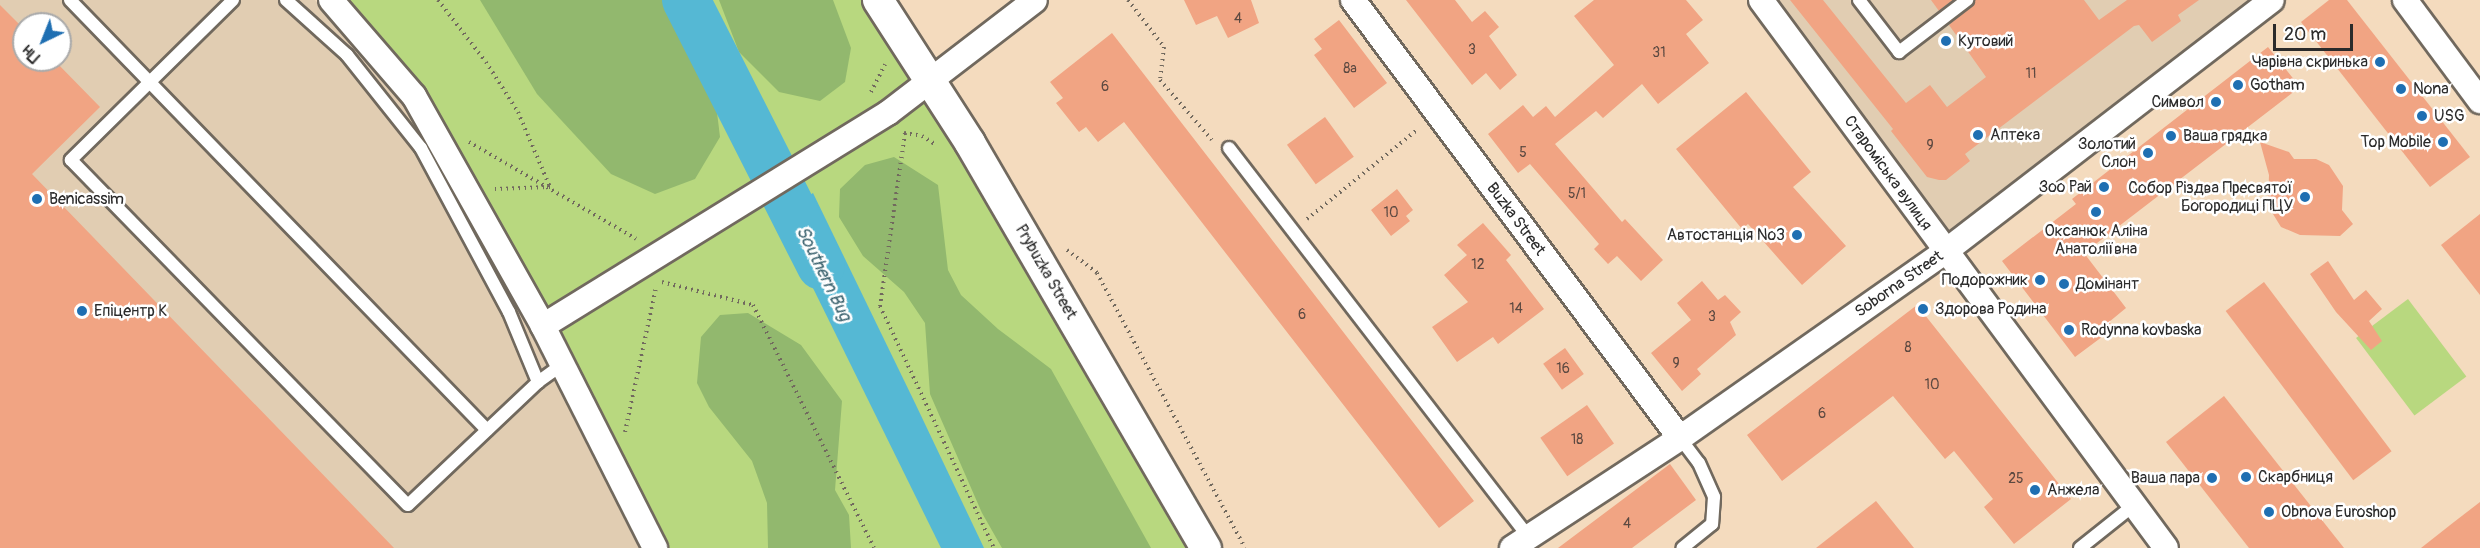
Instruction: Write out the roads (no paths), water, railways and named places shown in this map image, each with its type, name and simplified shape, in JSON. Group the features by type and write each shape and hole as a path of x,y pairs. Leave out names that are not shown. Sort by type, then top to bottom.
{"street":[{"path":"331,0 414,96 543,326 654,548"},
{"name":"Prybuzka Street","path":"878,0 982,164 1206,548"},
{"path":"543,326 832,150 930,83 1035,0"},
{"name":"Buzka Street","path":"1353,0 1680,438"},
{"name":"Староміська вулиця","path":"1761,0 2166,548"},
{"name":"Soborna Street","path":"1520,542 1680,438 1946,251 2272,0"},
{"path":"2405,0 2480,101"}],"lane":[{"path":"70,0 487,430"},
{"path":"233,0 72,160 408,505 538,382 563,364"},
{"path":"286,0 347,55 422,148 509,312 538,382"},
{"path":"1860,0 1899,52 1967,0"},
{"path":"1229,148 1293,230 1520,542"},
{"path":"1680,438 1699,464 1714,497 1712,524 1682,548"},
{"path":"2080,548 2134,505"}],"water":[{"path":"813,193 984,548 941,548 777,215"}],"waterway":[{"name":"Southern Bug","path":"686,0 821,266"}],"place":[{"name":"Кутовий","path":"1946,41"},
{"name":"Чарівна скринька","path":"2380,62"},
{"name":"Gotham","path":"2238,85"},
{"name":"Nona","path":"2401,89"},
{"name":"Символ","path":"2216,102"},
{"name":"USG","path":"2422,116"},
{"name":"Аптека","path":"1978,135"},
{"name":"Ваша грядка","path":"2171,136"},
{"name":"Top Mobile","path":"2443,142"},
{"name":"Золотий Слон","path":"2148,153"},
{"name":"Зоо Рай","path":"2104,187"},
{"name":"Собор Різдва Пресвятої Богородиці ПЦУ","path":"2305,197"},
{"name":"Benicassim","path":"37,199"},
{"name":"Оксанюк Аліна Анатоліївна","path":"2096,212"},
{"name":"Автостанція №3","path":"1797,235"},
{"name":"Подорожник","path":"2040,280"},
{"name":"Домінант","path":"2064,284"},
{"name":"Здорова Родина","path":"1923,309"},
{"name":"Епіцентр К","path":"82,311"},
{"name":"Rodynna kovbaska","path":"2069,330"},
{"name":"Скарбниця","path":"2246,477"},
{"name":"Ваша пара","path":"2212,478"},
{"name":"Анжела","path":"2035,490"},
{"name":"Obnova Euroshop","path":"2269,512"}]}
